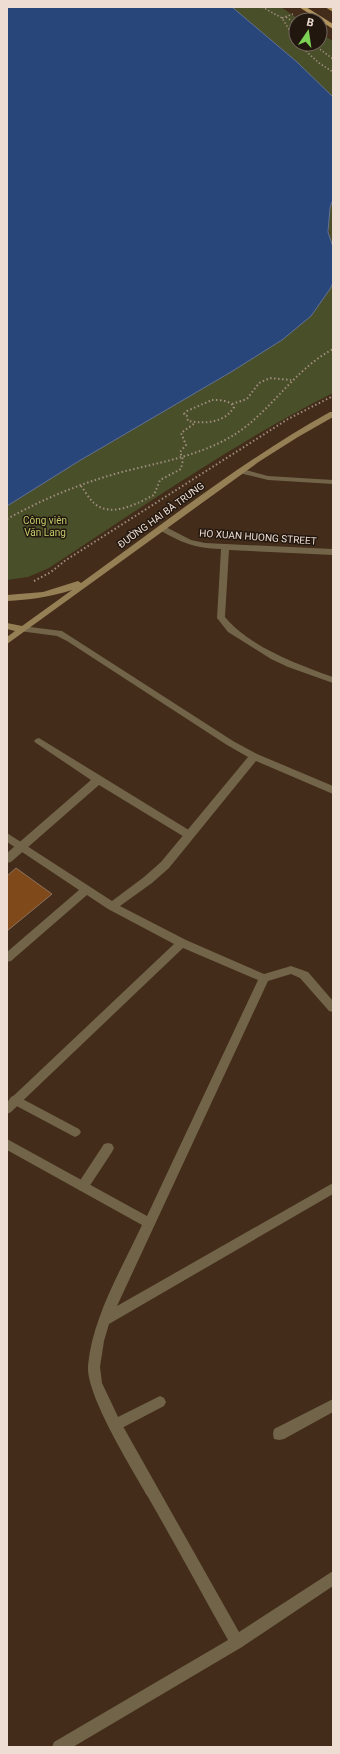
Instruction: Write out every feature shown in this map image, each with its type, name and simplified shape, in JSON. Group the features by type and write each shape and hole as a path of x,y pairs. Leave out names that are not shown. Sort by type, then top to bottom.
{"main road":[{"path":"302,7 333,27"},
{"path":"328,7 333,10"}],"street":[{"name":"ĐƯỜNG HAI BÀ TRƯNG","path":"7,641 242,470 283,443 333,414"},
{"path":"242,470 268,478 333,482"},
{"name":"HO XUAN HUONG STREET","path":"162,528 188,542 205,546 333,552"},
{"path":"225,547 221,618 224,623 231,630 274,657 332,680"},
{"path":"7,598 51,593 81,582 102,571"},
{"path":"7,626 59,633 230,743 254,756 333,790"},
{"path":"39,741 98,780 189,834"},
{"path":"112,906 148,880 165,865 254,756"},
{"path":"7,859 98,780"},
{"path":"7,837 112,906 182,943 264,978 291,970 297,971 304,975 333,1008"},
{"path":"7,958 86,890"},
{"path":"7,1109 182,943"},
{"path":"237,1642 115,1425 96,1384 94,1367 98,1341 104,1320 264,978"},
{"path":"15,1100 74,1132"},
{"path":"7,1144 149,1223"},
{"path":"83,1186 108,1148"},
{"path":"104,1320 333,1188"},
{"path":"115,1425 160,1402"},
{"path":"279,1434 333,1405"},
{"path":"59,1747 237,1642 333,1578"}],"path":[{"path":"262,7 282,18 288,28"},
{"path":"282,18 286,16"},
{"path":"306,52 319,64 333,72"},
{"path":"324,52 333,59"},
{"path":"7,519 32,505 82,486 122,472 182,458 220,443 245,428 266,410 291,380 313,361 333,349"},
{"path":"232,404 234,407 231,415 225,419 195,423 188,421 187,416 184,414 187,411 212,400 220,400 232,404 247,399 259,383 270,378 291,380"},
{"path":"27,582 51,572 66,560 282,424 333,396"},
{"path":"82,486 95,504 105,508 118,509 131,507 154,495 159,481 166,476 178,472 182,468 184,464 180,452 186,445 181,433 195,423"}],"green space":[{"path":"232,7 281,7 288,12 288,52 328,52 328,38 333,41 333,97 297,62"},
{"path":"333,199 333,247 328,223"},
{"name":"Công viên Văn Lang","path":"333,283 333,393 296,412 224,454 49,568 28,577 7,580 7,506 79,461 231,372 282,340 311,316"}],"water":[{"path":"7,7 232,7 297,62 333,97 333,199 330,208 328,232 333,247 333,283 311,316 282,340 231,372 79,461 7,506"}],"building":[{"path":"16,868 52,894 7,931 7,876"}]}
